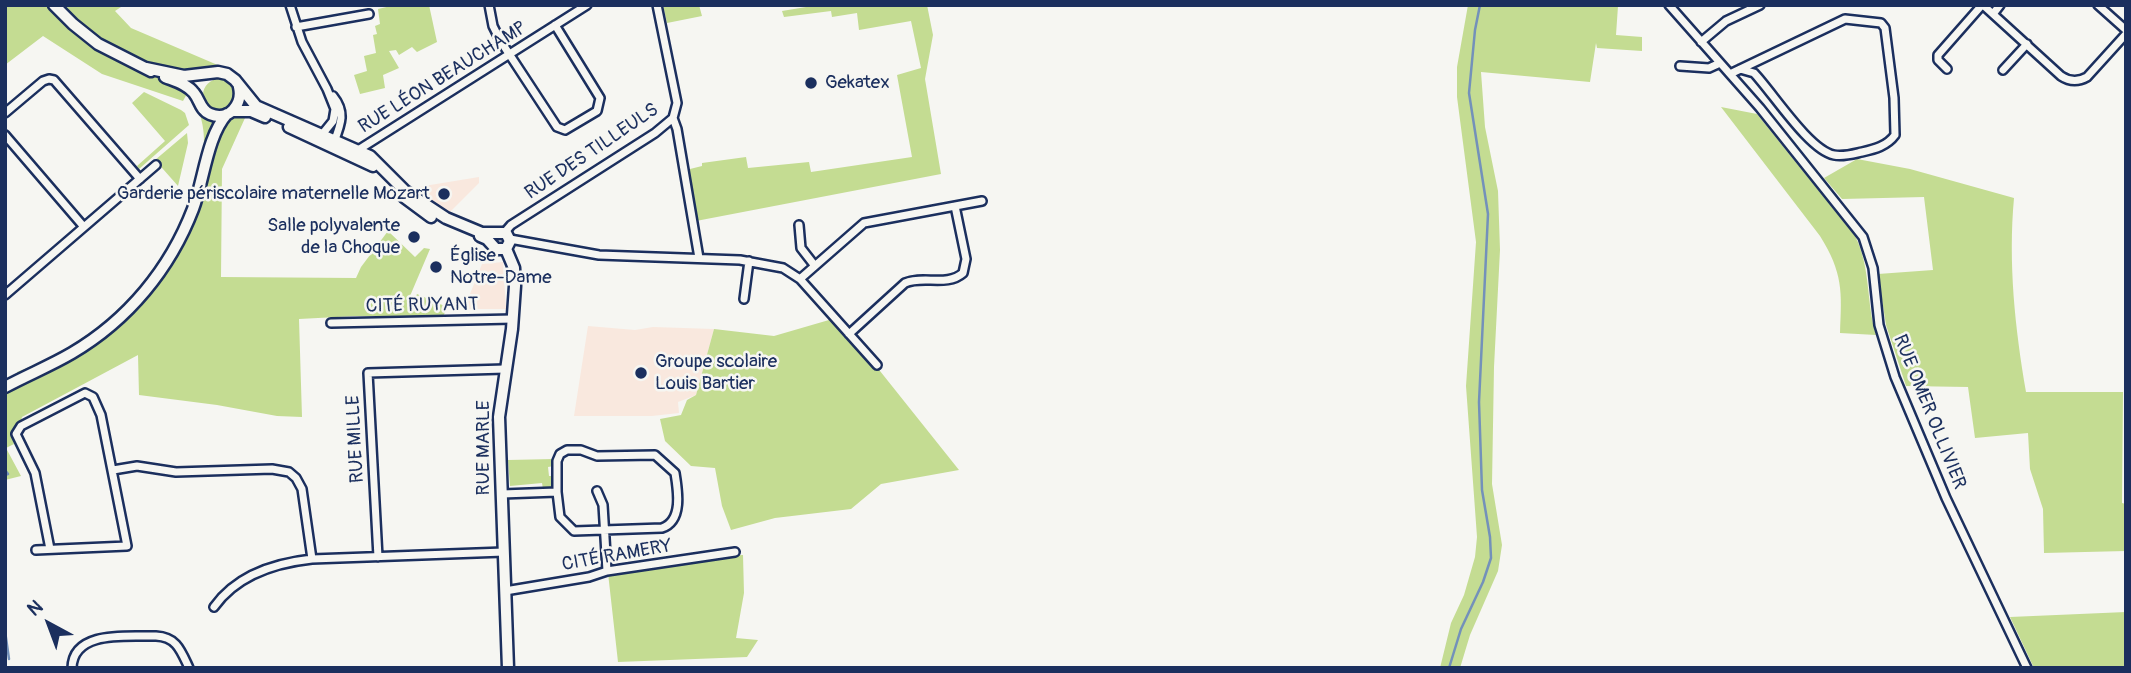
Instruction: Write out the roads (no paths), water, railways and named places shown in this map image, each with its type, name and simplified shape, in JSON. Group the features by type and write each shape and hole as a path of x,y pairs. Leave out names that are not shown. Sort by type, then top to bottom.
{"main road":[{"path":"54,5 98,44 183,84 192,91 210,128 209,154"},
{"path":"146,68 184,76 227,74 256,106 375,160 397,183 436,213 472,231 504,238"},
{"path":"210,74 199,84 199,103 214,116 251,111 320,137"},
{"path":"5,387 90,342 146,290 165,264 185,228 199,192 218,127 240,100 239,85"},
{"path":"355,152 375,167 419,210 453,228 484,237 492,245 491,240 504,238"},
{"name":"RUE MARLE","path":"504,238 515,277 513,319 499,417 510,668"},
{"path":"5,382 25,376"}],"street":[{"path":"290,5 296,27 334,106 335,117 320,137"},
{"path":"489,5 495,30 557,127 565,130 597,111 600,98 555,25"},
{"name":"RUE LÉON BEAUCHAMP","path":"355,152 587,5"},
{"name":"RUE DES TILLEULS","path":"504,238 511,225 655,133 673,118 677,107 676,99 657,5"},
{"name":"RUE OMER OLLIVIER","path":"1669,5 1730,74 1854,224 1866,243 1873,268 1879,325 1895,377 1947,498 2027,668"},
{"path":"1701,41 1726,21 1759,5"},
{"path":"1947,69 1938,60 1938,55 1983,5 2061,76 2075,81 2087,77 2126,32 2098,5"},
{"path":"1993,14 2000,5"},
{"path":"296,27 369,14"},
{"path":"1730,74 1740,69 1845,19 1881,23 1885,28 1894,98 1895,135 1886,144 1873,149 1830,154 1812,141 1754,73 1740,69"},
{"path":"2003,70 2026,44"},
{"path":"1680,66 1709,68 1720,62"},
{"path":"5,113 43,81 51,79 140,179"},
{"path":"327,89 339,103 343,113 333,143"},
{"path":"673,118 699,258"},
{"path":"5,135 84,227"},
{"path":"5,295 156,165"},
{"path":"800,279 864,223 982,201"},
{"path":"849,334 905,283 953,279 963,273 966,258 955,206"},
{"path":"799,225 801,248 815,265"},
{"path":"504,238 599,255 749,261 783,268 800,279 877,365"},
{"path":"744,299 749,261"},
{"name":"CITÉ RUYANT","path":"331,323 513,319"},
{"name":"RUE MILLE","path":"378,557 368,373 505,369"},
{"path":"36,550 127,546 100,410 88,393 79,394 18,428 17,439 35,474 50,549"},
{"path":"581,450 597,456 653,454 674,470 677,513 672,523 662,528 574,530 559,513 557,492 557,461 565,451 581,450"},
{"path":"113,470 137,466 177,472 272,469 289,472 302,489 312,559"},
{"path":"597,491 603,505 607,571"},
{"path":"502,494 557,492"},
{"path":"214,607 223,595 258,573 283,564 312,559 504,552"},
{"name":"CITÉ RAMERY","path":"505,592 589,577 607,571 735,552"},
{"path":"72,668 75,654 90,642 156,636 167,637 176,643 189,668"}],"waterway":[{"path":"1449,668 1461,629 1491,558 1482,490 1479,402 1488,214 1469,93 1480,5"},
{"path":"5,470 8,474 5,475"},
{"path":"5,631 9,659"}],"place":[{"name":"Gekatex","path":"811,83"},
{"name":"Garderie périscolaire maternelle Mozart","path":"444,194"},
{"name":"Salle polyvalente de la Choque","path":"414,237"},
{"name":"Église Notre-Dame","path":"436,267"},
{"name":"Groupe scolaire Louis Bartier","path":"641,373"}]}
